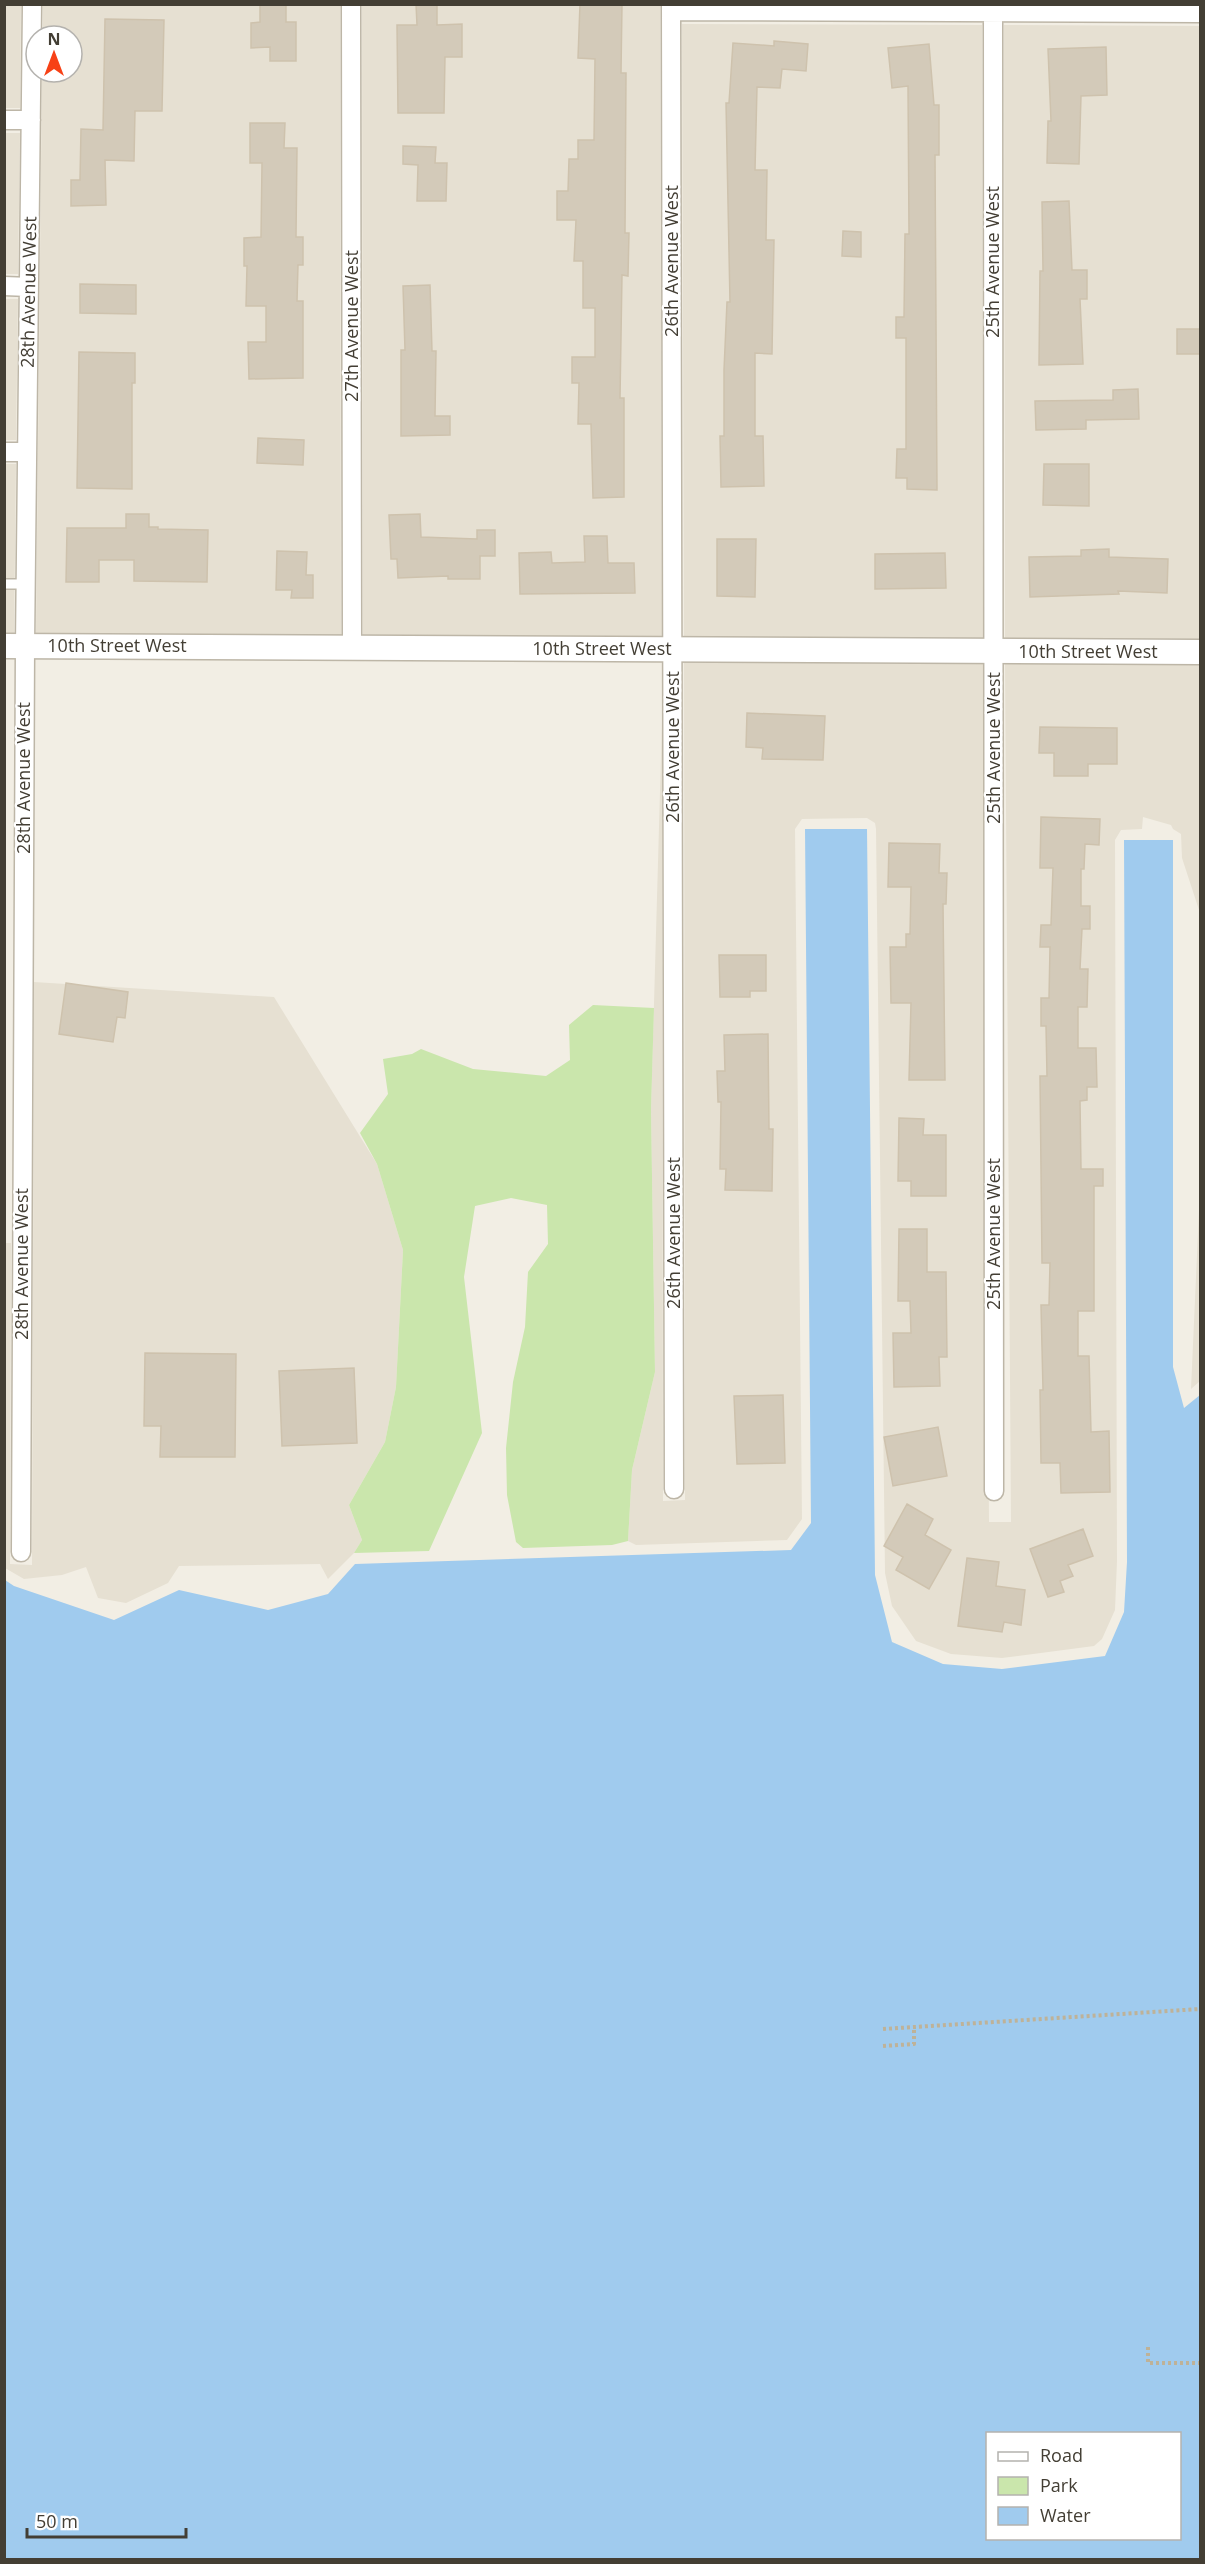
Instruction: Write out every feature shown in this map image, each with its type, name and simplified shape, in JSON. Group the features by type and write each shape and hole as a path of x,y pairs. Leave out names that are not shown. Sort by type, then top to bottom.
{"street":[{"name":"28th Avenue West","path":"21,1552 15,646 26,584 32,4"},
{"name":"27th Avenue West","path":"351,4 352,648"},
{"path":"671,8 993,9 1200,14"},
{"name":"26th Avenue West","path":"671,8 674,1489"},
{"name":"25th Avenue West","path":"993,9 994,1491"},
{"path":"4,120 31,120"},
{"path":"4,286 29,286"},
{"path":"4,452 27,452"},
{"name":"10th Street West","path":"15,646 1200,652"}],"lane":[{"path":"4,584 26,584"}],"path":[{"path":"883,2029 1200,2010"},
{"path":"883,2046 914,2044 914,2027"},
{"path":"1148,2347 1148,2363 1200,2363"}],"shaded area":[{"path":"5,4 21,5 20,108 5,108"},
{"path":"43,5 340,5 341,636 36,633 42,84 84,84 84,24 43,24"},
{"path":"362,5 660,5 662,637 363,636"},
{"path":"682,24 982,25 983,640 684,637"},
{"path":"1004,25 1200,26 1200,640 1005,640"},
{"path":"5,133 20,133 18,274 5,274"},
{"path":"5,299 18,299 16,440 5,440"},
{"path":"5,464 16,464 14,633 5,633"},
{"path":"684,662 983,664 989,1522 1011,1522 1005,664 1200,664 1200,913 1182,858 1181,834 1171,825 1143,817 1142,829 1121,830 1115,840 1117,1561 1115,1610 1102,1639 1094,1646 1002,1658 951,1654 916,1641 892,1606 885,1573 876,829 875,823 867,818 802,819 795,829 802,1519 787,1540 636,1545 628,1541 632,1470 655,1372 651,1110 662,721 663,1501 685,1500"},
{"path":"34,982 274,997 377,1164 403,1250 396,1387 385,1442 349,1505 362,1540 354,1553 328,1579 320,1564 179,1566 168,1583 126,1603 98,1598 86,1567 62,1575 24,1579 5,1568 4,1243 11,1243 10,1564 32,1565"},
{"path":"1200,1188 1200,1381 1191,1389"}],"green space":[{"path":"593,1005 654,1008 651,1110 655,1372 632,1470 628,1541 612,1545 523,1548 516,1542 507,1495 506,1448 513,1382 525,1327 528,1272 548,1244 547,1205 511,1198 475,1206 464,1277 482,1433 429,1551 354,1553 362,1540 349,1505 385,1442 396,1387 403,1250 377,1164 360,1133 388,1094 383,1059 412,1054 421,1049 473,1069 546,1076 570,1060 569,1025"}],"water":[{"path":"805,829 867,829 875,1575 892,1642 943,1664 1002,1669 1105,1656 1124,1612 1127,1562 1124,840 1173,840 1173,1367 1184,1408 1200,1395 1200,2559 5,2559 5,1580 14,1586 114,1620 179,1590 268,1610 328,1594 355,1564 791,1550 811,1523"}],"building":[{"path":"260,4 286,4 286,22 296,22 296,61 270,61 270,47 251,48 251,23 260,22"},
{"path":"416,4 437,4 437,25 462,24 462,57 445,57 444,113 398,113 397,25 417,25"},
{"path":"580,4 622,4 621,73 626,73 625,233 629,233 628,276 622,275 620,398 624,398 624,497 593,498 591,424 578,424 579,383 572,383 572,357 595,357 595,308 583,308 583,261 574,261 576,220 557,220 557,191 568,191 569,159 578,159 578,140 594,140 595,59 578,58"},
{"path":"105,19 164,20 162,111 135,111 134,161 105,160 106,205 71,206 71,180 80,180 81,129 103,130"},
{"path":"774,41 808,44 806,71 782,69 780,88 757,87 755,170 767,170 766,240 774,240 772,354 755,353 755,436 763,436 764,486 721,487 720,436 724,436 727,302 730,302 726,103 729,103 733,43 774,46"},
{"path":"929,44 934,105 939,105 939,155 935,155 937,490 907,489 907,478 896,478 897,449 906,449 906,338 896,338 896,317 904,317 905,234 909,234 908,86 892,88 888,48"},
{"path":"1106,47 1107,95 1081,96 1079,164 1047,163 1048,121 1051,121 1048,49"},
{"path":"250,123 285,123 284,148 297,148 296,237 303,237 303,265 298,265 297,301 303,301 303,378 249,379 248,342 266,342 266,306 246,306 247,266 244,266 244,238 261,237 262,163 250,163"},
{"path":"403,146 436,147 435,163 447,163 446,201 417,201 418,165 403,164"},
{"path":"1069,201 1072,270 1087,270 1087,299 1080,299 1083,364 1039,365 1040,271 1043,271 1042,202"},
{"path":"843,231 861,232 861,257 842,256"},
{"path":"80,284 136,285 136,314 80,313"},
{"path":"430,285 432,351 436,351 435,416 450,416 450,435 401,436 401,350 405,350 403,286"},
{"path":"1177,329 1200,329 1200,354 1177,354"},
{"path":"79,352 135,353 135,383 132,383 132,489 77,488"},
{"path":"1138,389 1139,419 1086,420 1086,429 1036,430 1035,401 1113,400 1113,390"},
{"path":"258,438 304,440 303,465 257,463"},
{"path":"1044,464 1089,464 1089,506 1043,505"},
{"path":"126,514 149,514 149,527 158,527 158,529 208,530 207,582 134,581 134,560 99,560 99,582 66,582 67,528 126,528"},
{"path":"420,514 421,537 477,539 477,530 495,530 495,556 480,556 480,579 448,579 448,576 398,578 397,559 391,559 389,515"},
{"path":"584,536 607,536 608,563 634,563 635,593 520,594 519,553 551,552 552,563 585,562"},
{"path":"717,539 756,539 755,597 717,596"},
{"path":"1109,549 1109,557 1168,559 1167,593 1118,591 1119,594 1030,597 1029,557 1081,556 1081,550"},
{"path":"277,551 307,552 306,575 313,575 313,598 291,598 292,590 276,590"},
{"path":"945,553 946,588 875,589 875,554"},
{"path":"747,713 825,716 823,760 762,759 763,748 746,747"},
{"path":"1040,727 1117,728 1117,764 1088,764 1088,776 1054,776 1054,753 1039,753"},
{"path":"1041,817 1100,819 1099,845 1085,844 1084,869 1081,869 1081,906 1090,906 1090,929 1082,929 1080,969 1088,969 1087,1007 1078,1007 1078,1048 1096,1048 1097,1087 1087,1087 1087,1100 1080,1101 1081,1169 1103,1169 1103,1186 1094,1186 1094,1311 1078,1311 1078,1356 1089,1356 1091,1432 1109,1431 1110,1492 1061,1493 1060,1463 1041,1463 1040,1390 1043,1390 1041,1305 1049,1305 1050,1263 1042,1263 1040,1076 1047,1076 1046,1026 1041,1026 1041,998 1049,998 1050,947 1040,947 1041,925 1051,925 1053,868 1040,868"},
{"path":"889,843 940,844 939,873 947,873 946,904 943,904 945,1080 909,1080 911,1003 891,1003 890,947 906,947 906,934 910,934 911,887 888,887"},
{"path":"719,955 766,955 766,991 750,991 750,997 720,997"},
{"path":"66,983 128,992 125,1018 117,1017 113,1042 59,1034"},
{"path":"768,1034 769,1129 773,1129 772,1191 725,1190 726,1169 720,1169 721,1102 718,1102 717,1071 725,1071 724,1035"},
{"path":"899,1118 924,1119 923,1135 946,1135 946,1196 911,1196 911,1181 898,1181"},
{"path":"899,1229 927,1229 927,1272 946,1272 947,1357 939,1357 940,1386 894,1387 893,1333 911,1333 910,1301 898,1301"},
{"path":"145,1353 236,1354 235,1457 160,1457 161,1426 144,1426"},
{"path":"354,1368 357,1443 282,1446 279,1371"},
{"path":"783,1395 785,1463 737,1464 734,1396"},
{"path":"938,1427 947,1476 893,1486 884,1437"},
{"path":"907,1504 933,1519 925,1535 951,1550 929,1589 896,1570 903,1557 884,1546"},
{"path":"1083,1529 1093,1556 1068,1565 1073,1576 1060,1581 1064,1592 1048,1597 1030,1549"},
{"path":"967,1558 999,1562 996,1586 1025,1590 1021,1625 1004,1622 1002,1632 958,1626"}]}
